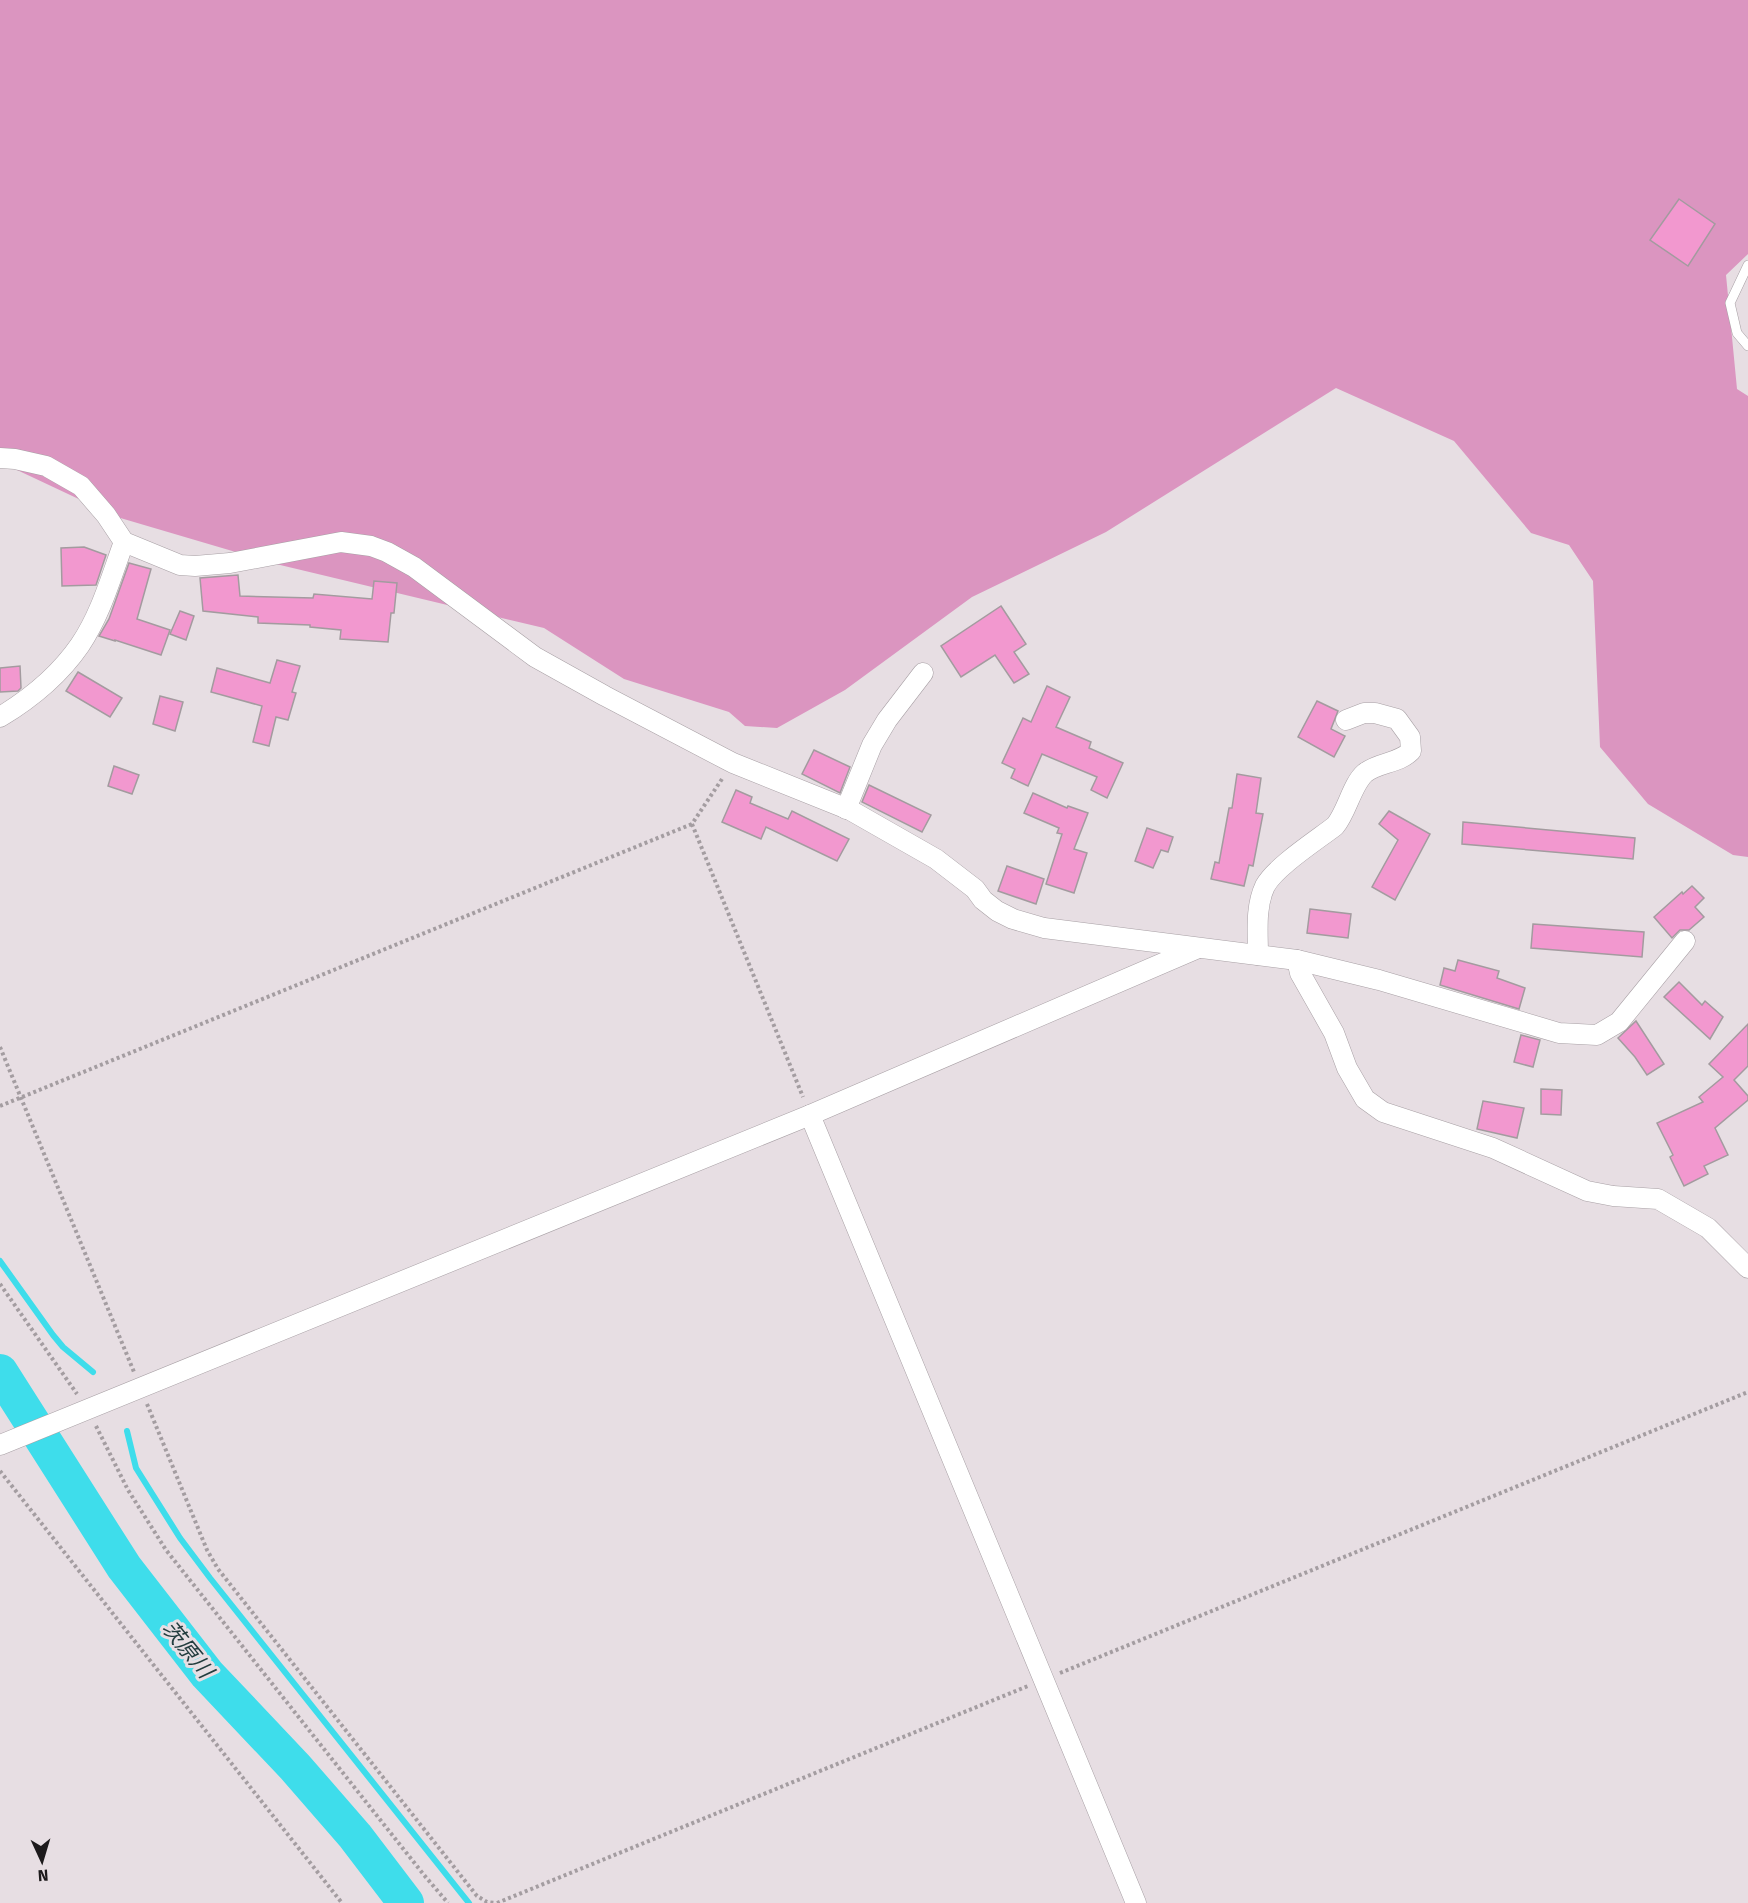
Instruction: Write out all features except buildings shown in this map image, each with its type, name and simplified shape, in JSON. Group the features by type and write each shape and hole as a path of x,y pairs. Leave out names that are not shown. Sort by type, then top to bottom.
{"street":[{"path":"0,458 46,466 81,486 106,515 124,542 180,565 195,566 251,560 341,542 371,546 414,567 535,657 733,763 846,809 936,859 975,889 983,900 998,911 1013,919 1044,928 1297,960 1379,980 1559,1033 1597,1035 1619,1022 1685,941"},
{"path":"0,717 12,710 63,667 80,644 102,603 124,542"},
{"path":"846,809 876,738 905,694 923,673"},
{"path":"1258,955 1258,915 1266,885 1278,871 1335,826 1341,819 1363,774 1405,758 1411,751 1410,737 1397,719 1375,713 1364,713 1346,720"},
{"path":"0,1445 810,1115 1198,948"},
{"path":"1297,960 1300,972 1334,1033 1347,1068 1365,1099 1383,1112 1493,1148 1587,1191 1658,1200 1708,1228 1748,1268"},
{"path":"810,1115 1136,1903"}],"lane":[{"path":"1748,265 1730,303 1737,333 1748,346"}],"path":[{"path":"0,1106 692,824 733,763"},
{"path":"692,824 810,1115"},
{"path":"0,1047 207,1550 218,1569 477,1896 487,1902 496,1903 1748,1392"},
{"path":"0,1284 85,1411 128,1490 166,1550 448,1903"},
{"path":"0,1471 342,1903"}],"shaded area":[{"path":"0,0 1748,0 1748,254 1726,275 1737,389 1748,396 1748,857 1733,855 1648,804 1600,747 1593,581 1569,545 1531,533 1454,441 1336,388 1106,532 972,597 845,690 777,728 745,726 729,712 624,679 544,628 276,564 117,517 0,462"}],"waterway":[{"path":"0,1261 63,1347 93,1372"},
{"name":"茨原川","path":"0,1372 124,1567 207,1674 295,1767 355,1836 406,1903"},
{"path":"127,1431 136,1468 180,1538 469,1903"}]}
